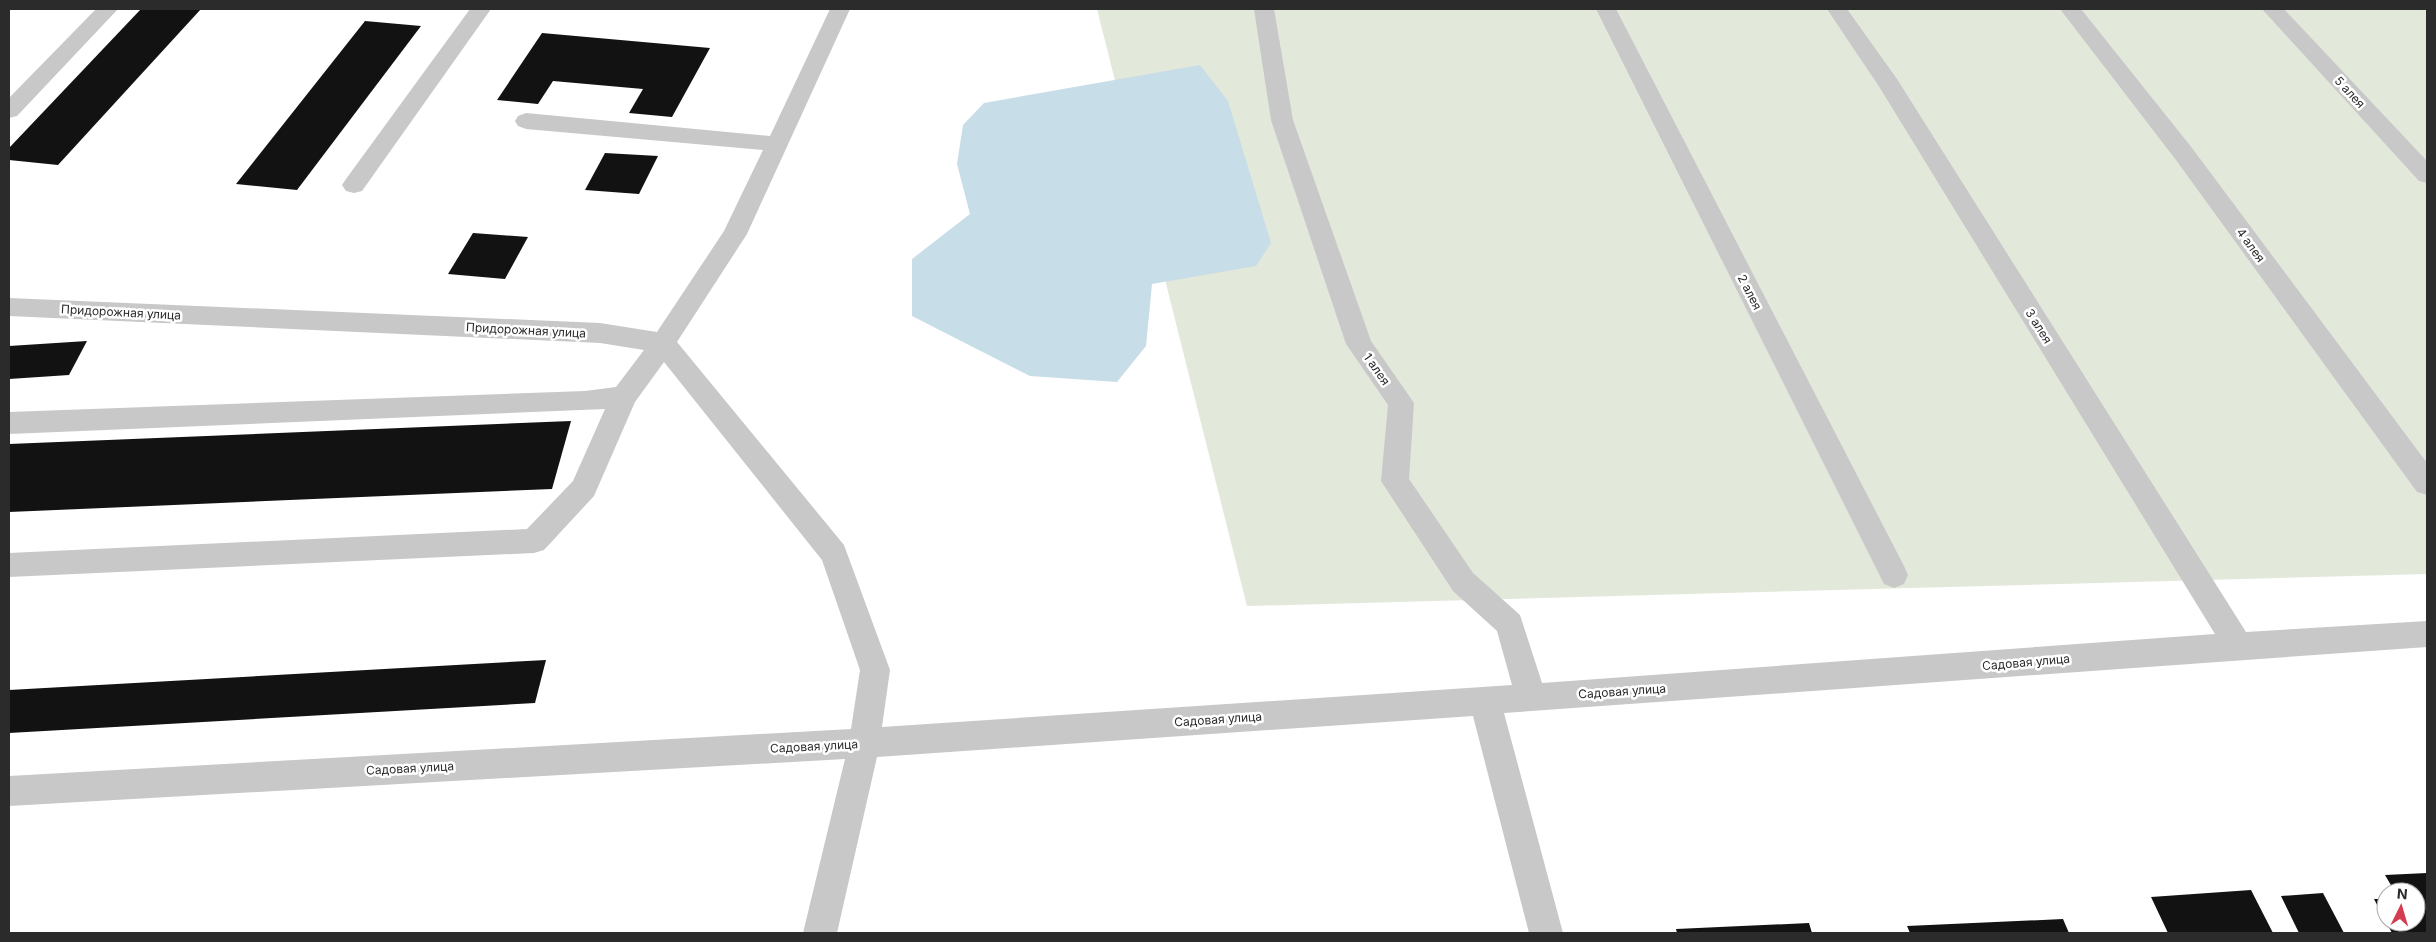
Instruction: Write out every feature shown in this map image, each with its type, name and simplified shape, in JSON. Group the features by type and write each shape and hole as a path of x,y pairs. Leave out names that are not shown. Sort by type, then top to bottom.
{"street":[{"path":"9,111 108,9"},
{"path":"354,185 481,9"},
{"path":"9,565 534,541 584,488 624,397 663,343 735,234 840,9"},
{"name":"1 алея","path":"1264,9 1282,120 1359,344 1401,403 1395,481 1463,582 1510,624 1530,698"},
{"name":"2 алея","path":"1606,9 1894,575"},
{"name":"3 алея","path":"1837,9 1889,84 2238,646"},
{"name":"4 алея","path":"2070,9 2184,154 2427,484"},
{"name":"5 алея","path":"2272,9 2427,175"},
{"path":"526,120 777,144"},
{"name":"Придорожная улица","path":"9,307 600,333 663,343"},
{"path":"663,343 834,554 875,670 864,743 820,933"},
{"path":"9,423 585,401 624,397"},
{"name":"Садовая улица","path":"9,791 864,743 1919,671 2238,646 2427,634"},
{"path":"1485,701 1546,933"}],"shaded area":[{"path":"1097,9 2427,9 2427,574 1247,606"}],"water":[{"path":"1200,65 1228,101 1271,243 1256,266 1152,284 1146,346 1117,382 1030,376 912,316 912,259 970,214 957,164 963,125 984,103"}],"building":[{"path":"141,9 201,9 58,165 9,160 9,148"},
{"path":"365,21 421,26 297,190 236,184"},
{"path":"542,33 710,48 672,117 629,113 643,89 553,81 538,104 497,100"},
{"path":"605,153 658,156 639,194 585,190"},
{"path":"473,233 528,237 505,279 448,274"},
{"path":"87,341 69,375 9,379 9,346"},
{"path":"571,421 552,489 9,512 9,444"},
{"path":"546,660 535,703 9,733 9,690"},
{"path":"2427,873 2427,933 2391,932 2426,932 2426,882 2389,882 2385,875"},
{"path":"2251,890 2273,933 2168,933 2151,897"},
{"path":"2323,893 2344,933 2299,933 2281,896"},
{"path":"2063,919 2069,933 1910,933 1907,926"},
{"path":"1809,923 1812,933 1677,933 1676,929"}]}
